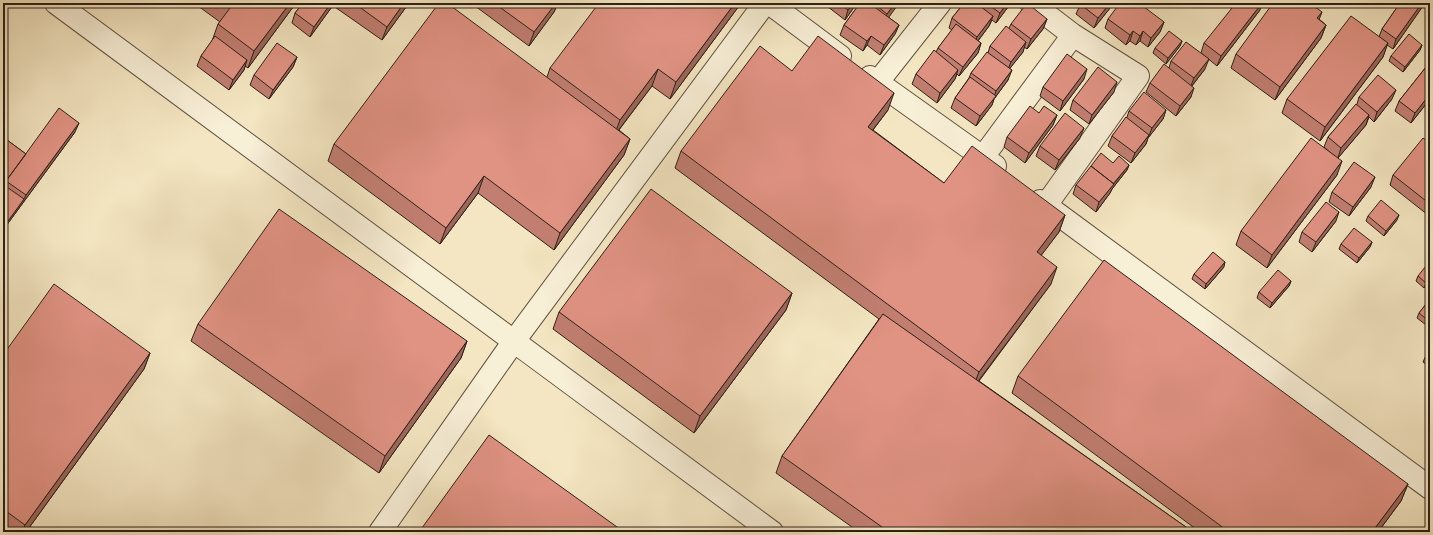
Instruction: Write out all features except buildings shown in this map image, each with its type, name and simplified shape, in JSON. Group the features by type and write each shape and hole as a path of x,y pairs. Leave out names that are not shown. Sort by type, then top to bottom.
{"street":[{"path":"56,3 772,532"},
{"path":"380,532 514,341 765,3"},
{"path":"769,3 877,83 1008,176"},
{"path":"877,83 940,3"},
{"path":"1031,3 1073,35 1138,76 1046,205"},
{"path":"983,157 1073,35"},
{"path":"1027,191 1430,488"}]}
